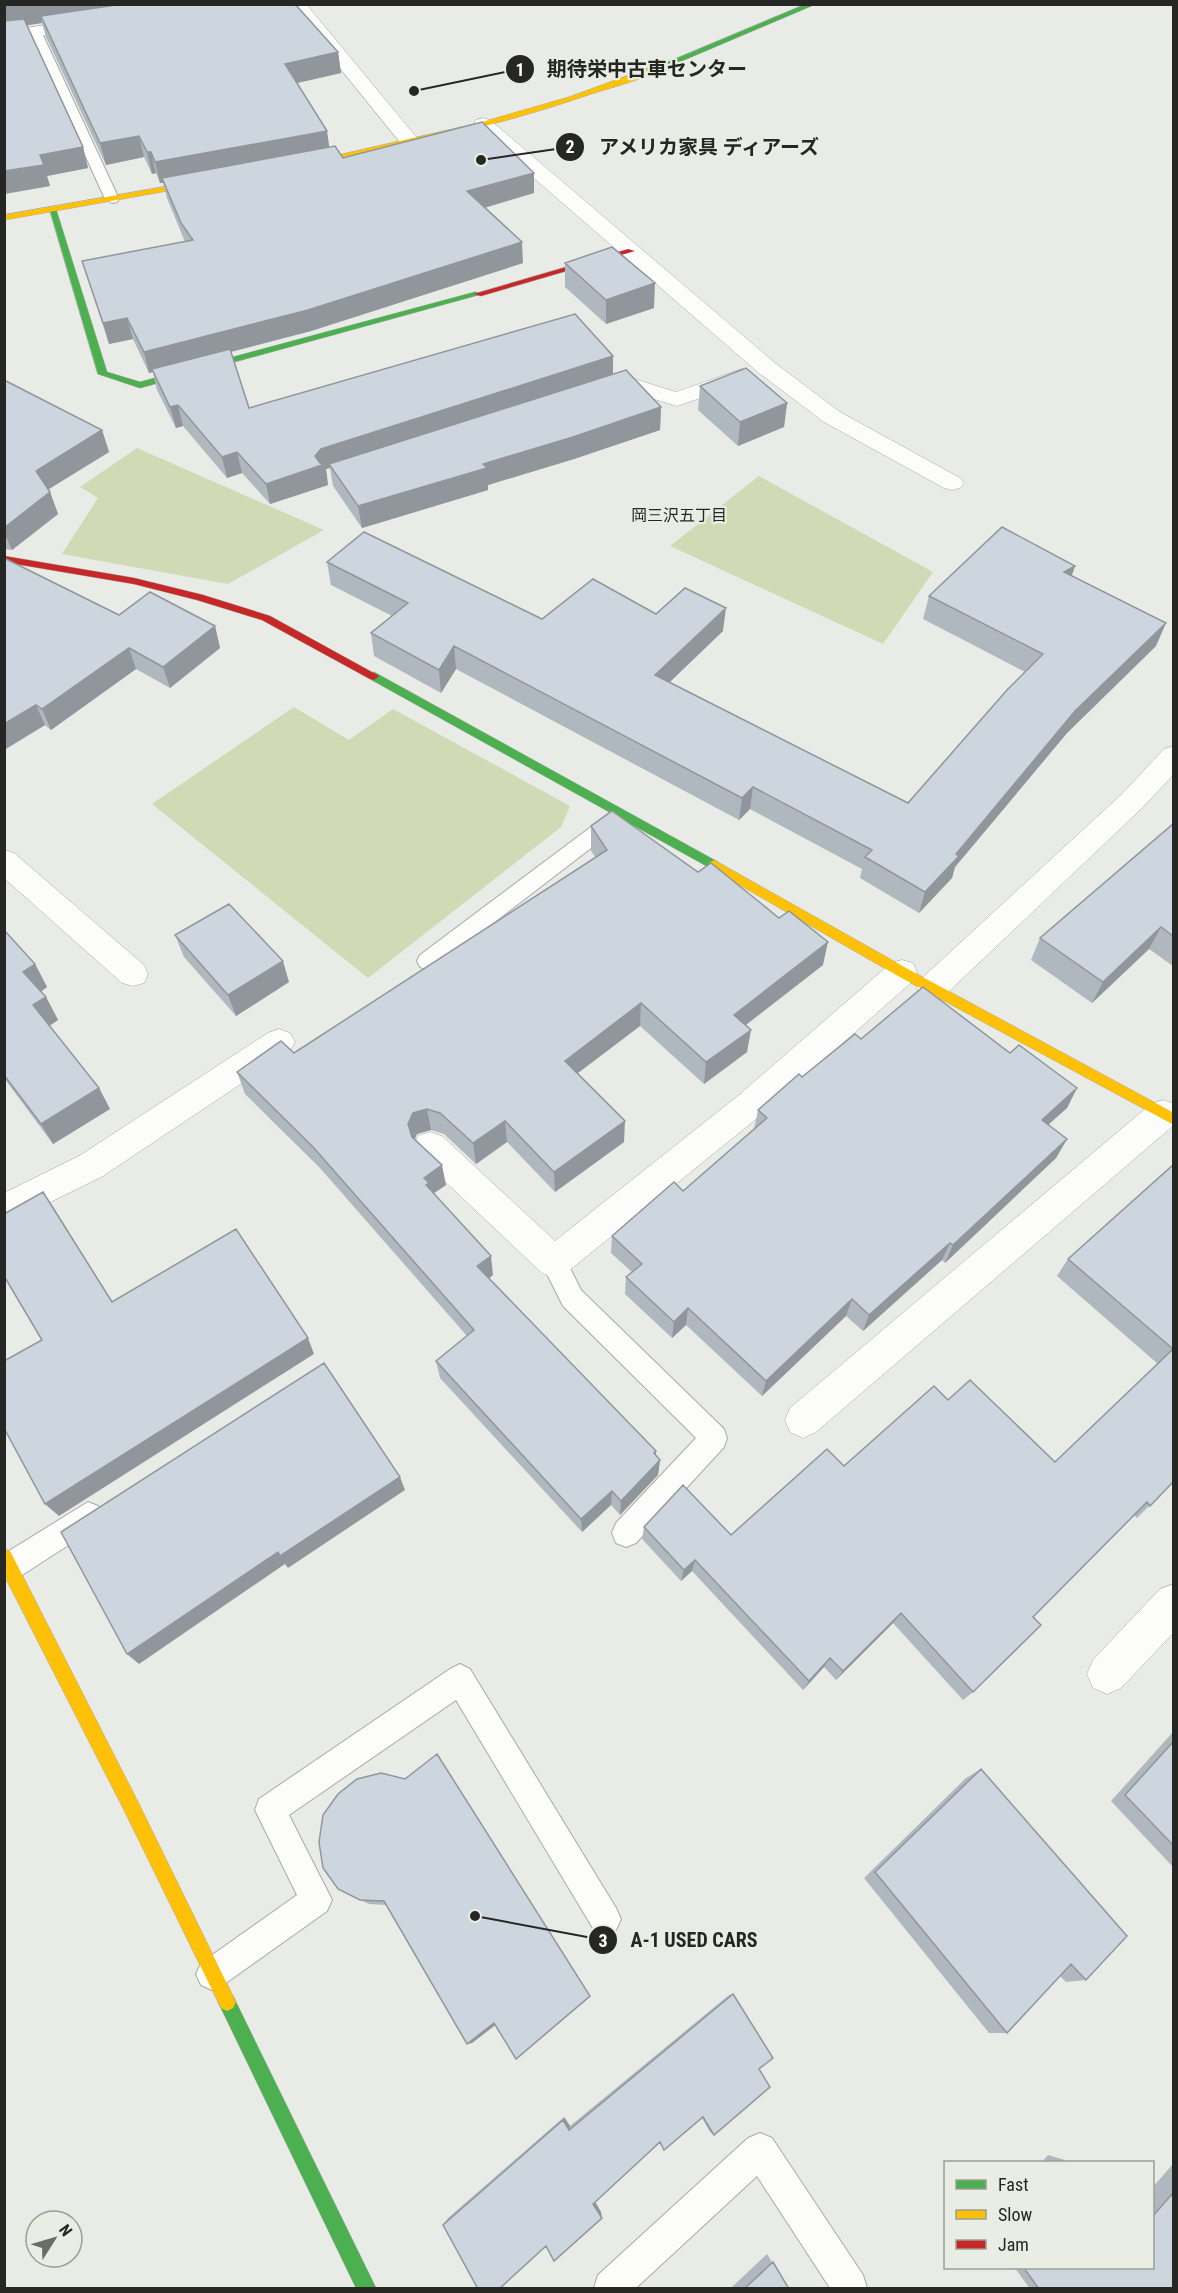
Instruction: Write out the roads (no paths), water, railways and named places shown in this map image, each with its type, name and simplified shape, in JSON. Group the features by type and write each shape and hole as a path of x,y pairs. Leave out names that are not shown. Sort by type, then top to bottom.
{"street":[{"path":"296,4 410,142"},
{"path":"281,168 410,142 560,103 641,74 813,4"},
{"path":"4,36 111,20"},
{"path":"483,124 767,368 832,417 952,483"},
{"path":"4,218 224,178"},
{"path":"52,209 103,374 140,385 364,326 631,250"},
{"path":"580,397 625,383 677,399 767,368"},
{"path":"4,559 134,581 199,597 266,618 488,738 902,972 1168,1117 803,1420"},
{"path":"932,988 1132,801 1173,756"},
{"path":"4,861 134,974"},
{"path":"430,1146 554,1262 750,1105 902,972"},
{"path":"4,1210 91,1166 279,1042"},
{"path":"7,1562 130,1806 366,2289"},
{"path":"1107,1674 1173,1603"}],"lane":[{"path":"35,31 112,199"},
{"path":"428,961 622,814"},
{"path":"554,1262 572,1298 714,1438 626,1533"},
{"path":"7,1562 108,1504"},
{"path":"212,1974 316,1900 270,1810 460,1679 605,1919"},
{"path":"611,2289 760,2150 850,2289"}],"place":[{"name":"期待栄中古車センター","path":"414,91"},
{"name":"アメリカ家具 ディアーズ","path":"481,160"},
{"name":"A-1 USED CARS","path":"475,1916"}],"district":[{"name":"岡三沢五丁目","path":"679,515"}]}
